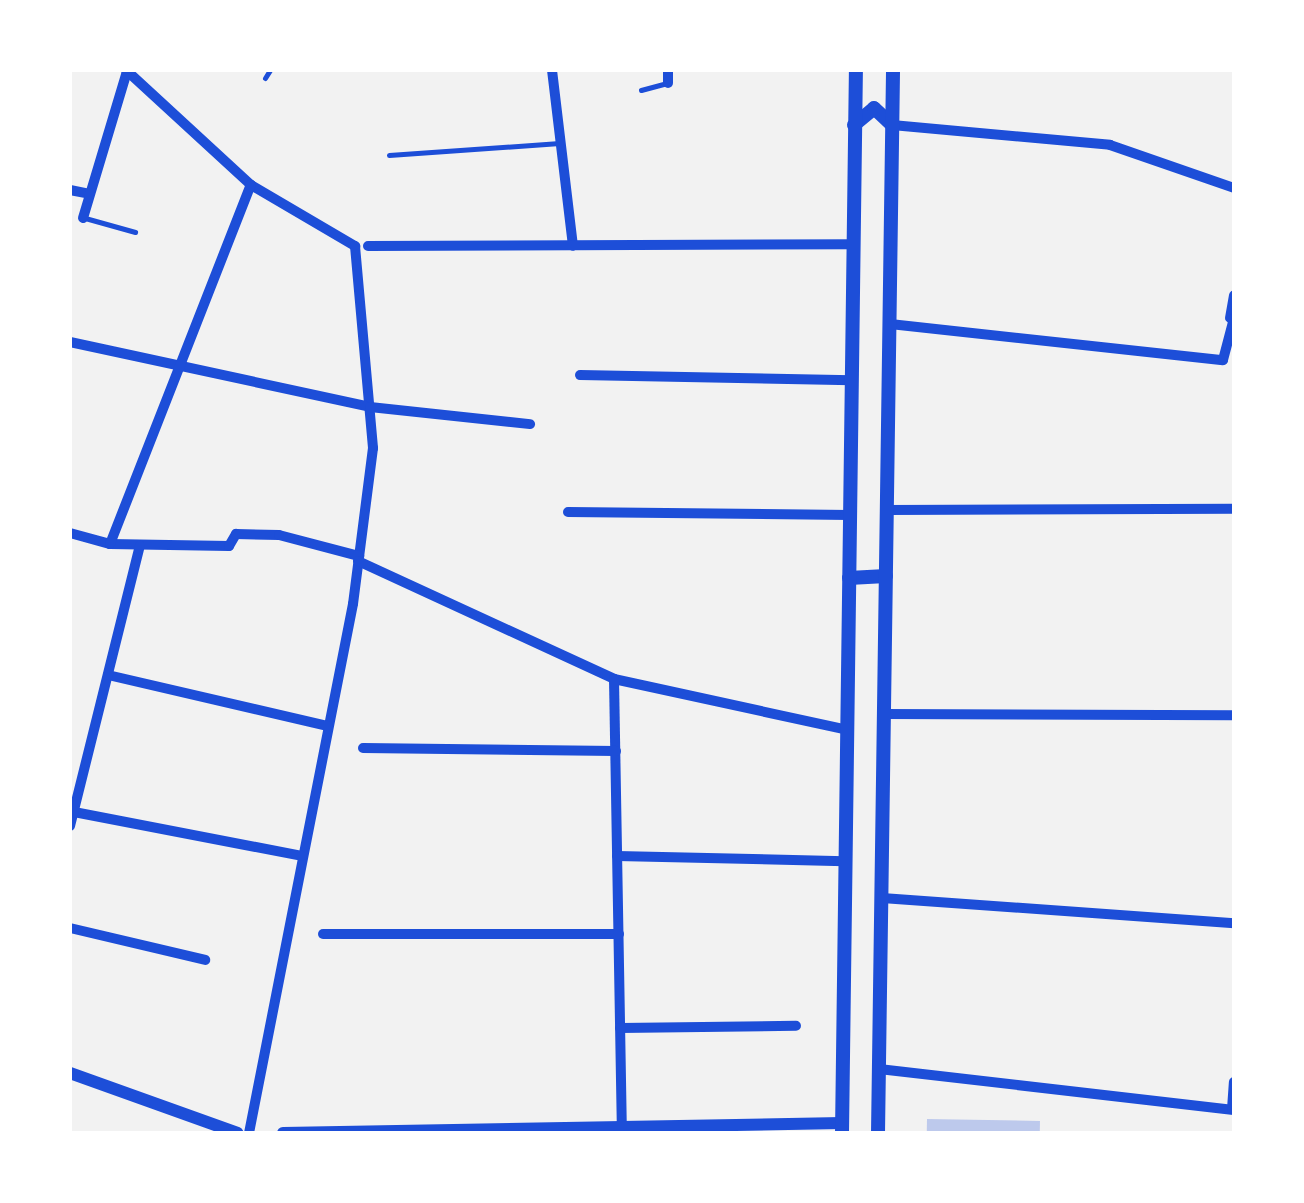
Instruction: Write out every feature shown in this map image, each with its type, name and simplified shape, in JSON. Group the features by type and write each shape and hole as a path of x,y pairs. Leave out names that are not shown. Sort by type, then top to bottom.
{"main road":[{"path":"842,1128 856,70"},
{"path":"878,1133 893,70"},
{"path":"854,125 874,108 892,126"},
{"path":"849,578 886,576"}],"street":[{"path":"84,218 127,70 251,185 354,246 370,406 358,559 249,1133"},
{"path":"552,70 573,246"},
{"path":"668,70 668,84"},
{"path":"892,126 1110,146 1234,188"},
{"path":"110,544 251,185"},
{"path":"70,190 90,194"},
{"path":"368,246 853,244"},
{"path":"890,324 1223,360 1234,295"},
{"path":"70,342 175,371 370,406 530,424"},
{"path":"580,375 852,380"},
{"path":"887,510 1234,509"},
{"path":"568,512 850,515"},
{"path":"70,533 110,544 140,546 230,546 236,534 279,535 358,559 614,680 847,730"},
{"path":"70,826 140,546"},
{"path":"108,676 328,726"},
{"path":"614,680 622,1126"},
{"path":"884,714 1234,715"},
{"path":"363,748 616,750"},
{"path":"74,812 302,856"},
{"path":"617,856 845,861"},
{"path":"882,898 1234,924"},
{"path":"70,928 205,960"},
{"path":"323,934 619,934"},
{"path":"620,1028 796,1026"},
{"path":"879,1069 1233,1110 1234,1082"},
{"path":"70,1074 238,1133"},
{"path":"283,1133 591,1130 622,1126 842,1128"}],"lane":[{"path":"264,78 270,70"},
{"path":"641,90 668,84"},
{"path":"389,154 560,142"},
{"path":"84,218 135,232"}],"building":[{"path":"927,1119 1040,1121 1040,1133 927,1133"}]}
